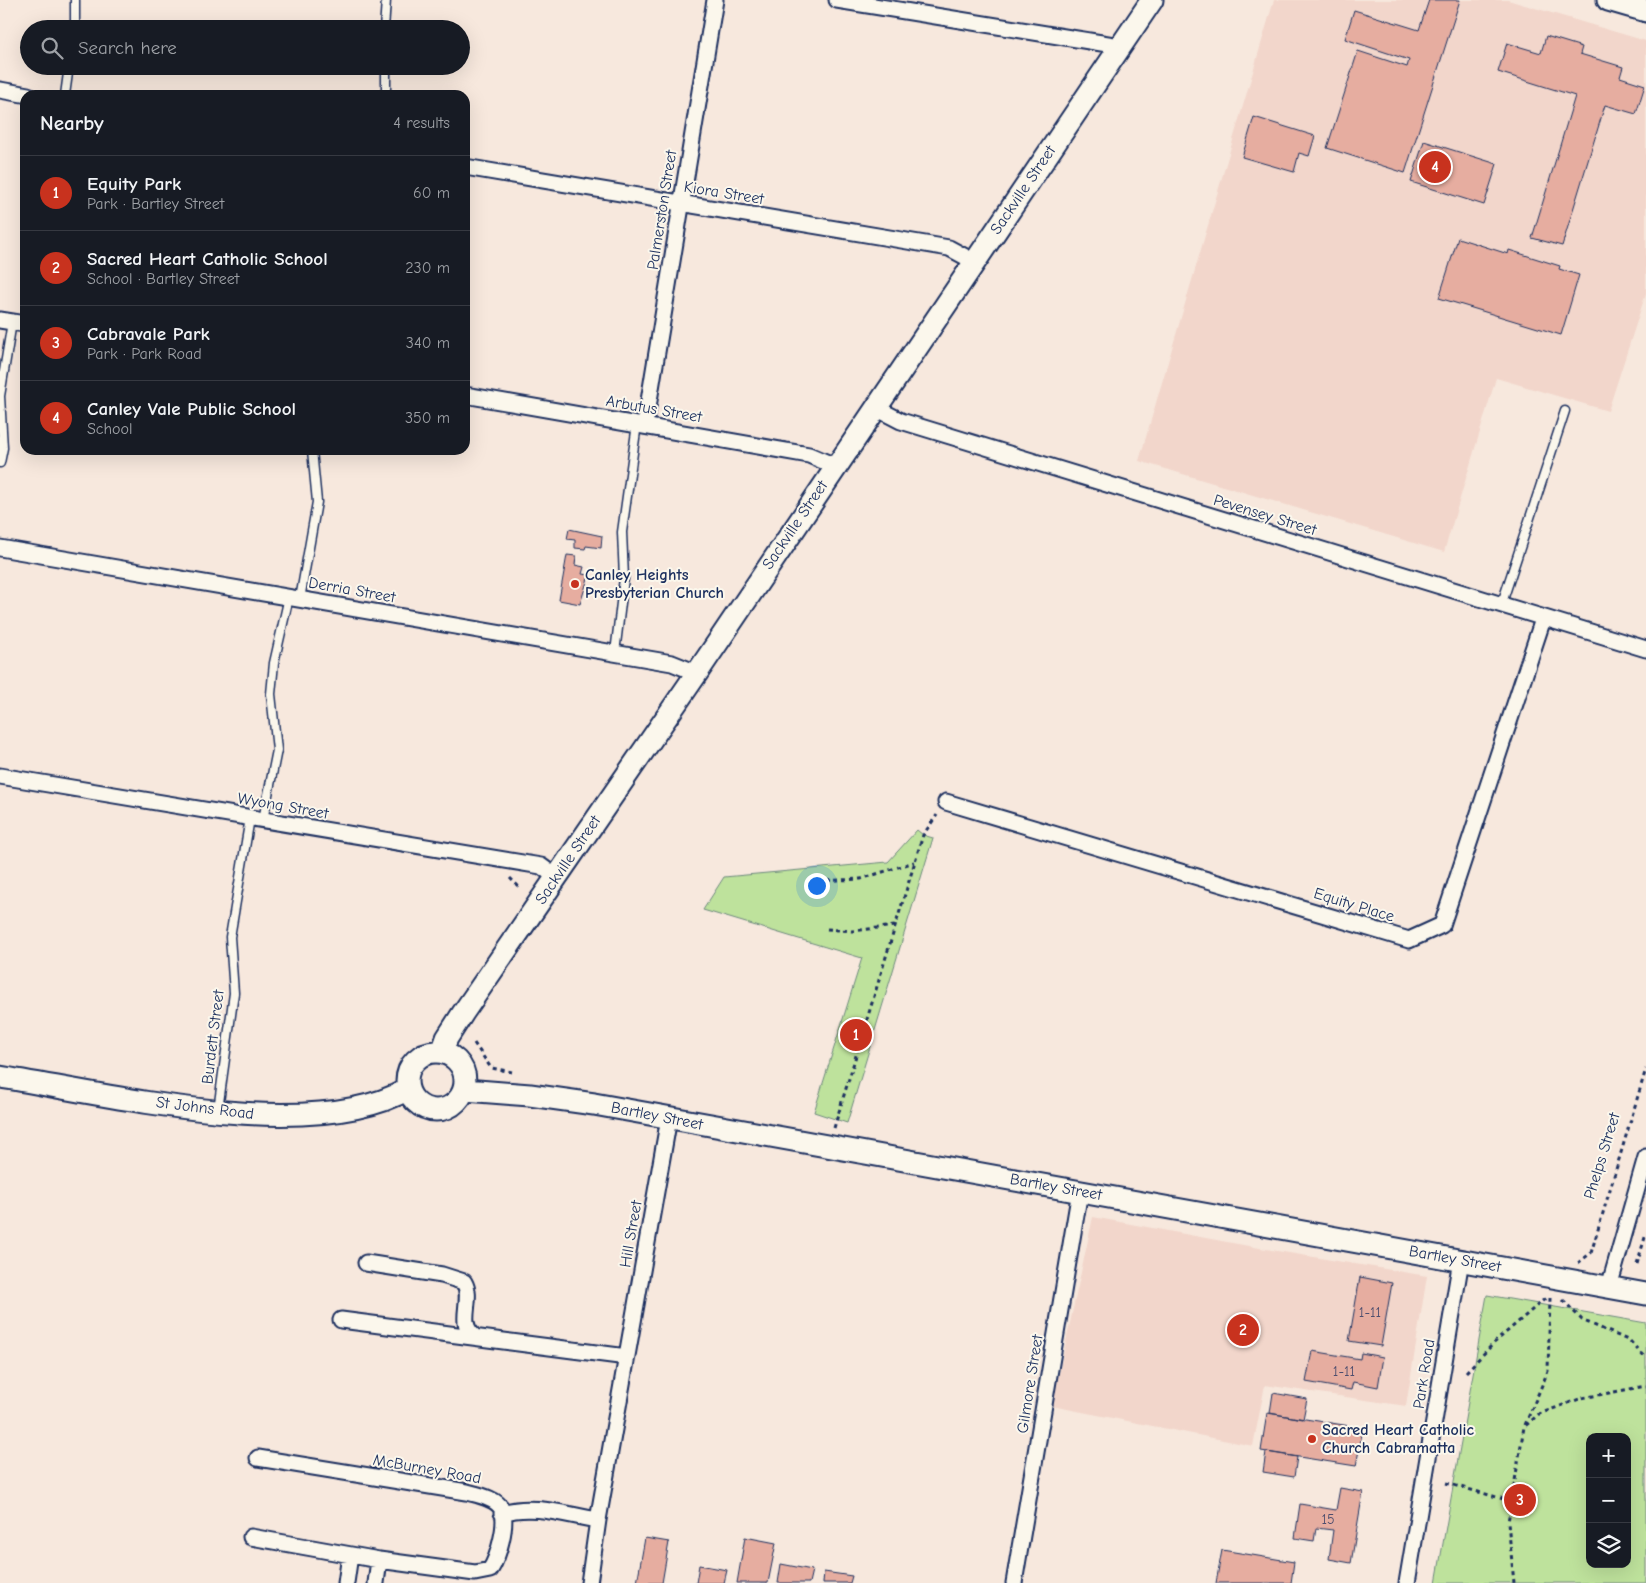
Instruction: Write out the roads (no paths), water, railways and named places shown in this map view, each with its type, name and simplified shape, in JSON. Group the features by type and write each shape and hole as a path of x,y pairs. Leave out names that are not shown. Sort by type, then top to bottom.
{"main road":[{"name":"Sackville Street","path":"442,1052 447,1038 463,1013 1152,0"},
{"path":"1608,0 1646,11"},
{"path":"432,1052 442,1052 459,1062 464,1071 465,1090 454,1105 436,1110 418,1104 408,1089 407,1079 415,1061 432,1052"},
{"name":"St Johns Road","path":"0,1077 218,1111 268,1115 356,1109 392,1098 408,1089"},
{"name":"Bartley Street","path":"465,1090 530,1095 669,1118 1646,1294"}],"street":[{"name":"Palmerston Street","path":"641,424 715,0"},
{"path":"837,0 1120,46"},
{"path":"0,90 20,94"},
{"name":"Kiora Street","path":"470,168 950,248 975,262"},
{"name":"Arbutus Street","path":"470,396 641,424 808,455 835,466"},
{"name":"Pevensey Street","path":"876,408 900,421 1542,619 1646,649"},
{"name":"Derria Street","path":"0,548 678,664 696,673"},
{"name":"Equity Place","path":"946,802 1410,940 1442,925 1542,619"},
{"name":"Wyong Street","path":"0,776 541,866 556,877"},
{"name":"Hill Street","path":"590,1583 598,1520 669,1118"},
{"path":"1609,1287 1646,1160"},
{"name":"Gilmore Street","path":"1014,1583 1080,1191"},
{"name":"Park Road","path":"1407,1583 1461,1260"},
{"path":"366,1263 442,1275 464,1282 469,1291 465,1322 468,1331 473,1335"},
{"path":"341,1320 473,1335 626,1357"},
{"name":"McBurney Road","path":"258,1458 467,1492 491,1499 502,1509 502,1514"},
{"path":"251,1537 379,1560 475,1573 490,1570 496,1561 502,1538 502,1514 516,1509 534,1508 598,1520"},
{"path":"346,1583 350,1555"},
{"path":"376,1583 379,1560"}],"lane":[{"path":"75,0 75,20"},
{"path":"385,20 386,0"},
{"path":"66,90 68,75"},
{"path":"386,75 386,90"},
{"path":"0,463 2,448 0,396 17,322"},
{"path":"1502,606 1565,411"},
{"name":"Palmerston Street","path":"615,653 624,578 622,532 641,424"},
{"name":"Burdett Street","path":"218,1111 234,993 230,937 256,819 276,750 271,694 274,664 294,598 317,502 312,455"}],"place":[{"name":"Canley Vale Public School","path":"1435,167"},
{"name":"Canley Heights Presbyterian Church","path":"575,584"},
{"name":"Equity Park","path":"856,1035"},
{"name":"Sacred Heart Catholic School","path":"1243,1330"},
{"name":"Sacred Heart Catholic Church Cabramatta","path":"1312,1439"},
{"name":"Cabravale Park","path":"1520,1500"}]}
